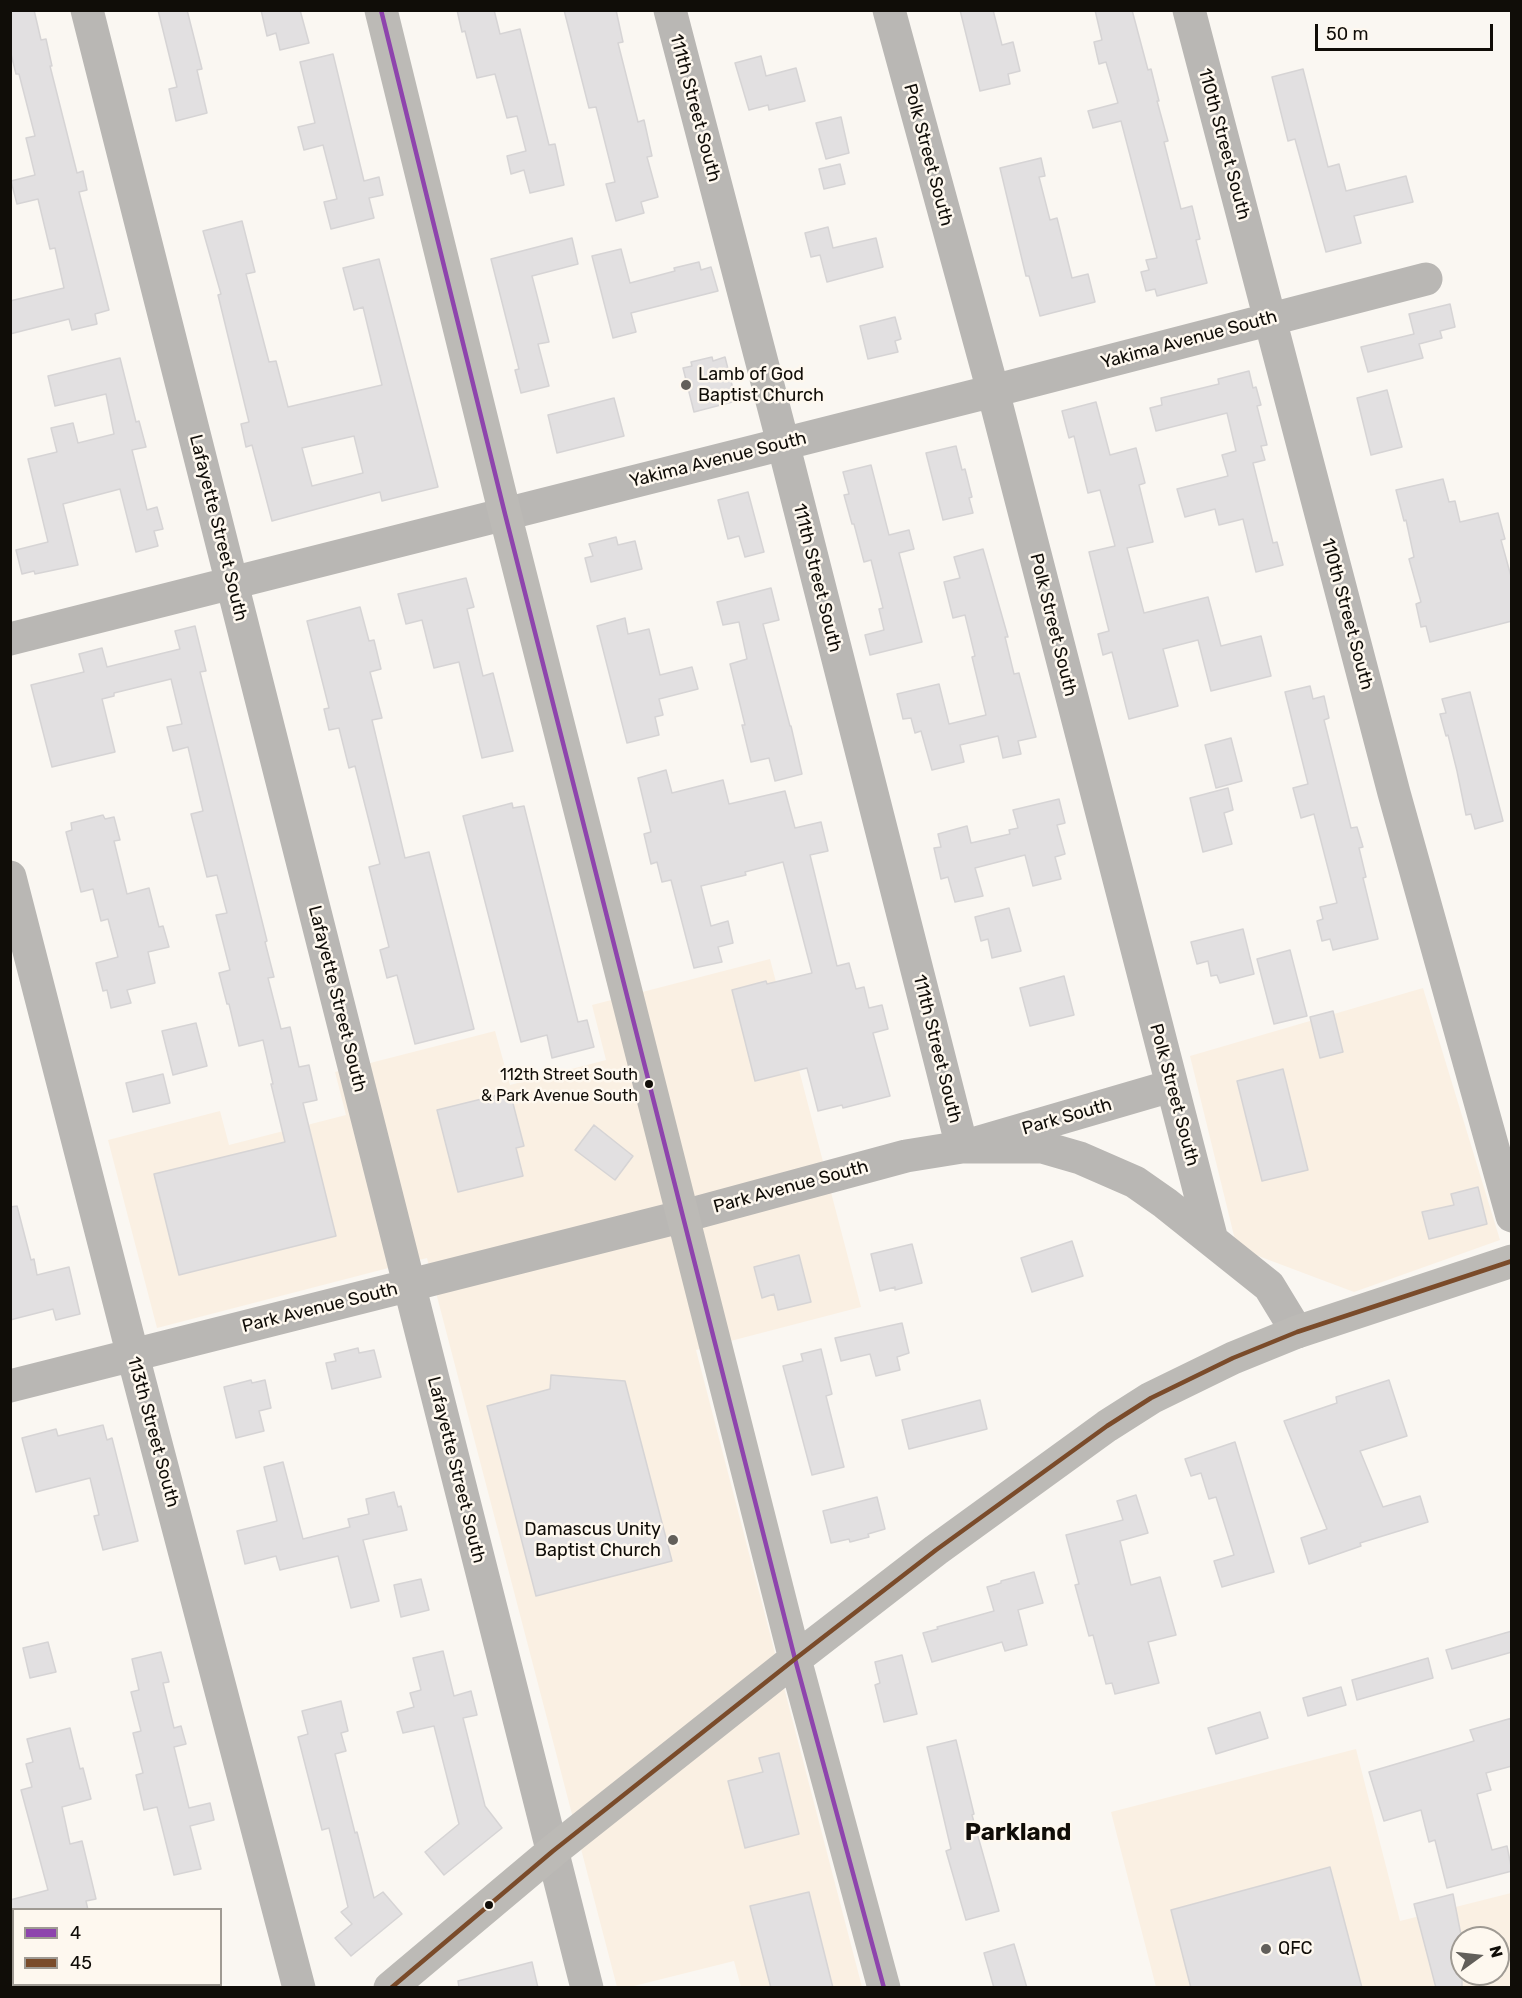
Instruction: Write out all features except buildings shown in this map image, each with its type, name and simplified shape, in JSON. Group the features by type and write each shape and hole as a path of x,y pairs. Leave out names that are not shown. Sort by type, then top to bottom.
{"main road":[{"path":"381,10 505,514 795,1659 884,1988"},
{"path":"390,1988 553,1851 795,1659 936,1550 1107,1426 1151,1398 1233,1358 1297,1332 1512,1261"}],"street":[{"name":"Lafayette Street South","path":"87,10 587,1988"},
{"name":"111th Street South","path":"670,10 962,1147"},
{"name":"Polk Street South","path":"889,10 993,391 1212,1240"},
{"name":"110th Street South","path":"1189,10 1394,793 1512,1216"},
{"name":"Yakima Avenue South","path":"10,639 993,391 1426,279"},
{"name":"113th Street South","path":"10,877 299,1988"},
{"name":"Park South","path":"962,1147 1171,1086"},
{"name":"Park Avenue South","path":"10,1386 684,1216 906,1156 962,1147 1042,1147 1080,1158 1135,1182 1269,1286 1297,1332"}],"shaded area":[{"path":"770,959 861,1307 696,1350 862,1987 741,1987 734,1961 630,1987 617,1987 427,1258 157,1328 108,1140 220,1111 229,1145 346,1115 335,1072 495,1031 510,1085 606,1060 592,1005"},
{"path":"1423,988 1500,1240 1354,1292 1237,1248 1190,1056"},
{"path":"1356,1749 1400,1921 1511,1893 1511,1987 1156,1987 1111,1812"}],"transit line":[{"name":"4","path":"381,10 505,514 795,1659 884,1988"},
{"name":"45","path":"391,1988 553,1851 795,1659 936,1550 1107,1426 1151,1398 1233,1358 1297,1332 1512,1261"}],"place":[{"name":"Lamb of God Baptist Church","path":"686,385"},
{"name":"112th Street South & Park Avenue South","path":"649,1084"},
{"name":"Damascus Unity Baptist Church","path":"673,1540"},
{"name":"QFC","path":"1266,1949"}],"district":[{"name":"Parkland","path":"1018,1833"}]}
